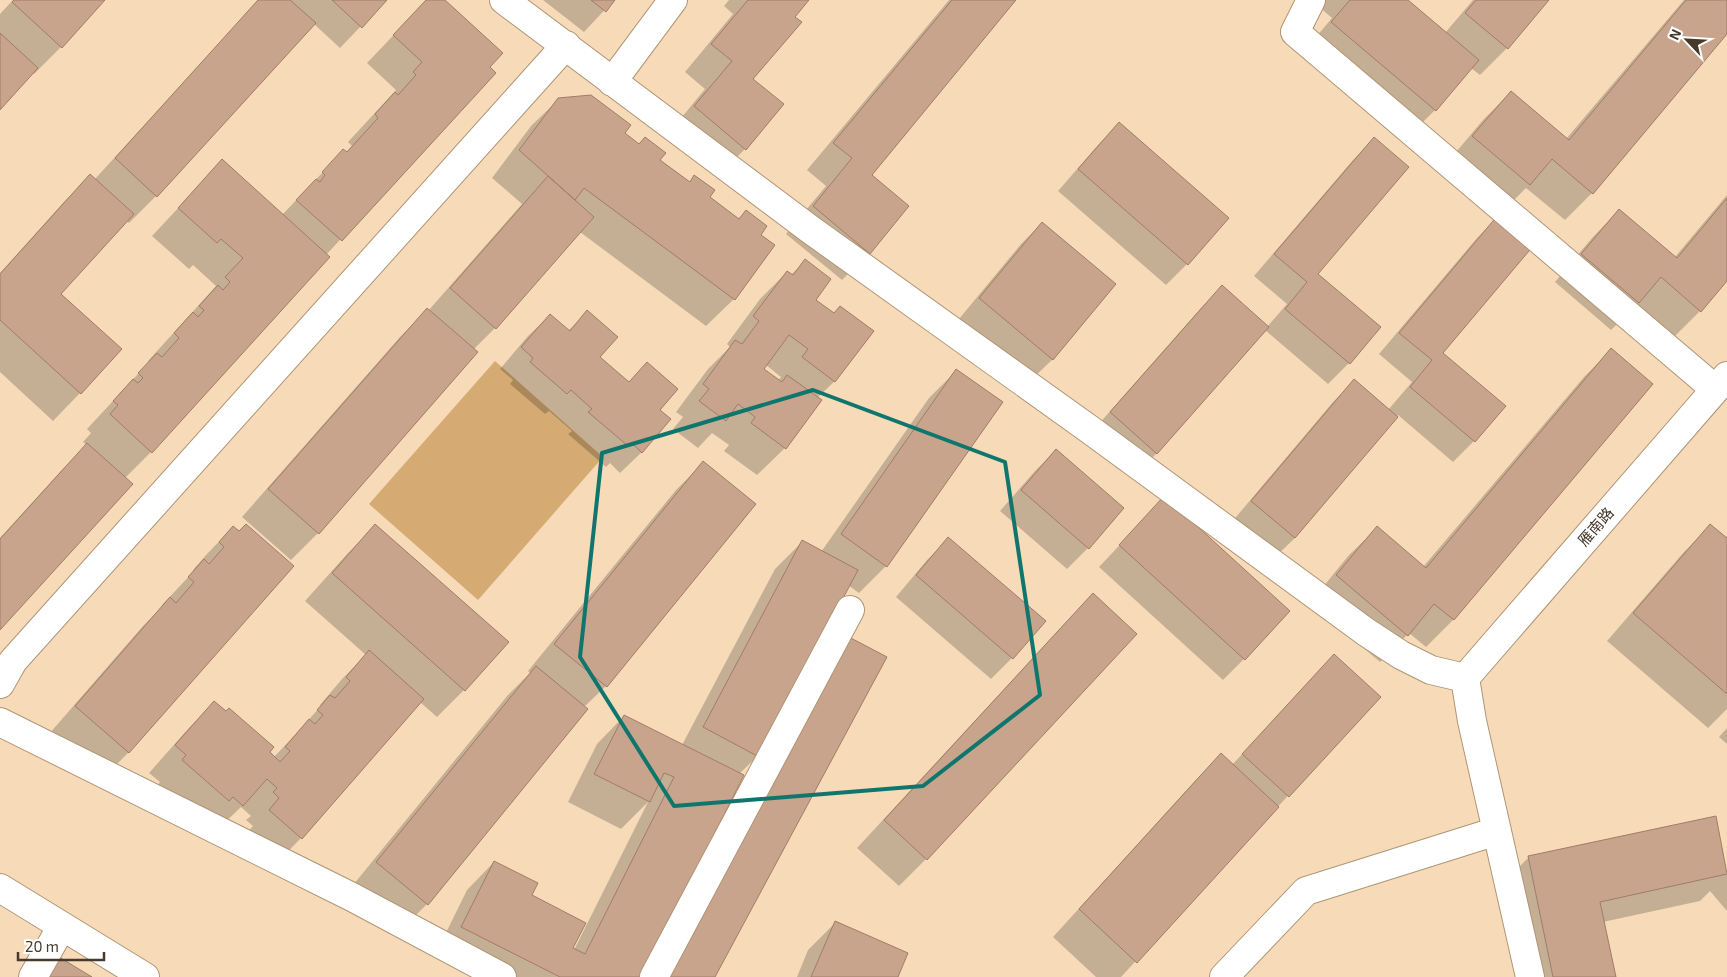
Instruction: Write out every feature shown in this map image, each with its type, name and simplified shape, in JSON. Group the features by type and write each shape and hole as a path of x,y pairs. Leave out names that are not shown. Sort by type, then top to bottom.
{"street":[{"path":"504,0 811,230 1097,435 1366,632 1401,655 1432,670 1465,678 1472,721 1530,977"},
{"path":"612,82 673,0"},
{"path":"1311,0 1295,32 1721,382"},
{"path":"0,684 13,661 566,45"},
{"name":"雁南路","path":"1465,678 1721,382"},
{"path":"654,977 850,610"},
{"path":"0,722 352,897 502,977"},
{"path":"1224,977 1306,891 1497,831"},
{"path":"0,888 145,977"},
{"path":"32,977 62,926"}],"highlighted area":[{"path":"813,390 1005,462 1040,695 923,786 674,806 580,657 602,453"}],"shaded area":[{"path":"495,361 603,457 478,600 369,504"}],"building":[{"path":"14,0 105,0 62,48 12,2"},
{"path":"258,0 290,0 316,23 157,197 115,158"},
{"path":"332,0 387,0 362,28"},
{"path":"426,0 445,0 503,53 490,67 496,73 342,241 296,200 316,179 320,182 325,175 322,172 343,149 347,152 378,118 375,114 395,92 398,95 416,75 413,72 422,62 393,35"},
{"path":"591,0 615,0 606,12"},
{"path":"748,0 809,0 795,17 802,22 753,79 784,104 746,150 694,106 732,61 711,44"},
{"path":"952,0 1016,0 872,175 909,206 870,254 813,206 852,158 833,143"},
{"path":"1350,0 1408,0 1479,60 1436,111 1331,22"},
{"path":"1476,0 1549,0 1508,49 1465,13"},
{"path":"1686,0 1727,0 1727,34 1593,194 1552,159 1530,185 1472,136 1511,91 1569,140"},
{"path":"0,33 38,68 0,110"},
{"path":"591,95 631,125 625,133 639,144 645,137 666,153 660,160 690,182 694,175 715,190 710,197 739,219 746,210 767,226 761,235 775,245 735,300 584,188 575,200 519,150 558,98"},
{"path":"1119,122 1229,218 1188,265 1078,169"},
{"path":"1374,137 1409,167 1318,274 1381,327 1350,364 1285,309 1307,282 1274,254"},
{"path":"222,159 330,257 152,453 110,414 118,405 113,401 133,379 138,383 143,378 138,373 157,353 162,357 179,338 174,333 193,312 198,317 204,310 199,306 218,285 223,290 230,282 225,277 243,258 221,239 217,243 178,208"},
{"path":"90,174 134,214 61,294 122,349 81,394 0,320 0,274"},
{"path":"548,176 594,217 496,329 450,288"},
{"path":"1727,198 1727,281 1701,312 1661,277 1639,303 1581,254 1619,209 1677,258"},
{"path":"1498,215 1534,245 1443,353 1506,406 1475,442 1410,387 1432,360 1399,333"},
{"path":"1042,222 1116,284 1053,360 979,298"},
{"path":"805,259 831,279 816,300 834,313 840,306 874,331 835,382 802,357 808,349 789,335 764,369 782,382 787,375 822,400 786,449 751,423 755,417 738,404 726,421 699,401 709,389 703,384 735,340 742,344 759,321 753,316 787,271 793,275"},
{"path":"1222,285 1269,327 1157,454 1110,412"},
{"path":"427,308 478,352 319,534 268,489"},
{"path":"587,310 618,337 600,357 629,382 647,362 678,389 660,410 671,419 642,453 632,443 628,446 588,412 592,409 571,390 567,394 530,362 533,358 521,347 550,314 570,331"},
{"path":"1611,348 1653,384 1454,620 1434,604 1408,636 1336,575 1377,526 1426,568"},
{"path":"956,369 1003,402 887,567 841,534"},
{"path":"1354,379 1398,417 1295,538 1251,501"},
{"path":"87,443 133,484 0,630 0,539"},
{"path":"1056,449 1124,508 1089,549 1021,490"},
{"path":"703,461 756,504 607,687 554,644"},
{"path":"1164,496 1290,611 1245,660 1119,545"},
{"path":"246,524 294,566 129,753 75,706 170,597 176,603 194,582 188,577 204,559 209,564 224,547 219,542 233,526 239,531"},
{"path":"375,524 509,642 465,691 332,573"},
{"path":"1710,524 1727,538 1727,694 1633,613"},
{"path":"948,537 1046,621 1013,659 916,575"},
{"path":"802,540 858,570 759,757 703,727"},
{"path":"1093,593 1137,634 927,860 884,820"},
{"path":"847,636 887,657 715,977 663,977"},
{"path":"369,650 424,699 302,839 269,810 279,798 273,792 277,788 267,779 243,806 233,797 229,801 182,760 186,755 175,745 214,701 226,711 229,708 274,747 270,752 280,762 290,751 285,747 309,719 315,724 323,715 317,710 330,695 335,698 350,681 346,677"},
{"path":"1334,654 1381,697 1289,797 1242,754"},
{"path":"536,666 588,709 428,905 376,862"},
{"path":"624,715 744,775 643,977 560,977 461,927 494,861 538,883 532,895 586,923 573,948 585,954 674,777 664,773 650,802 594,774"},
{"path":"1221,753 1279,807 1137,963 1079,909"},
{"path":"1716,816 1727,874 1600,902 1616,977 1553,977 1528,856"},
{"path":"835,921 908,953 898,977 811,977"},
{"path":"59,957 92,977 47,977"}]}
